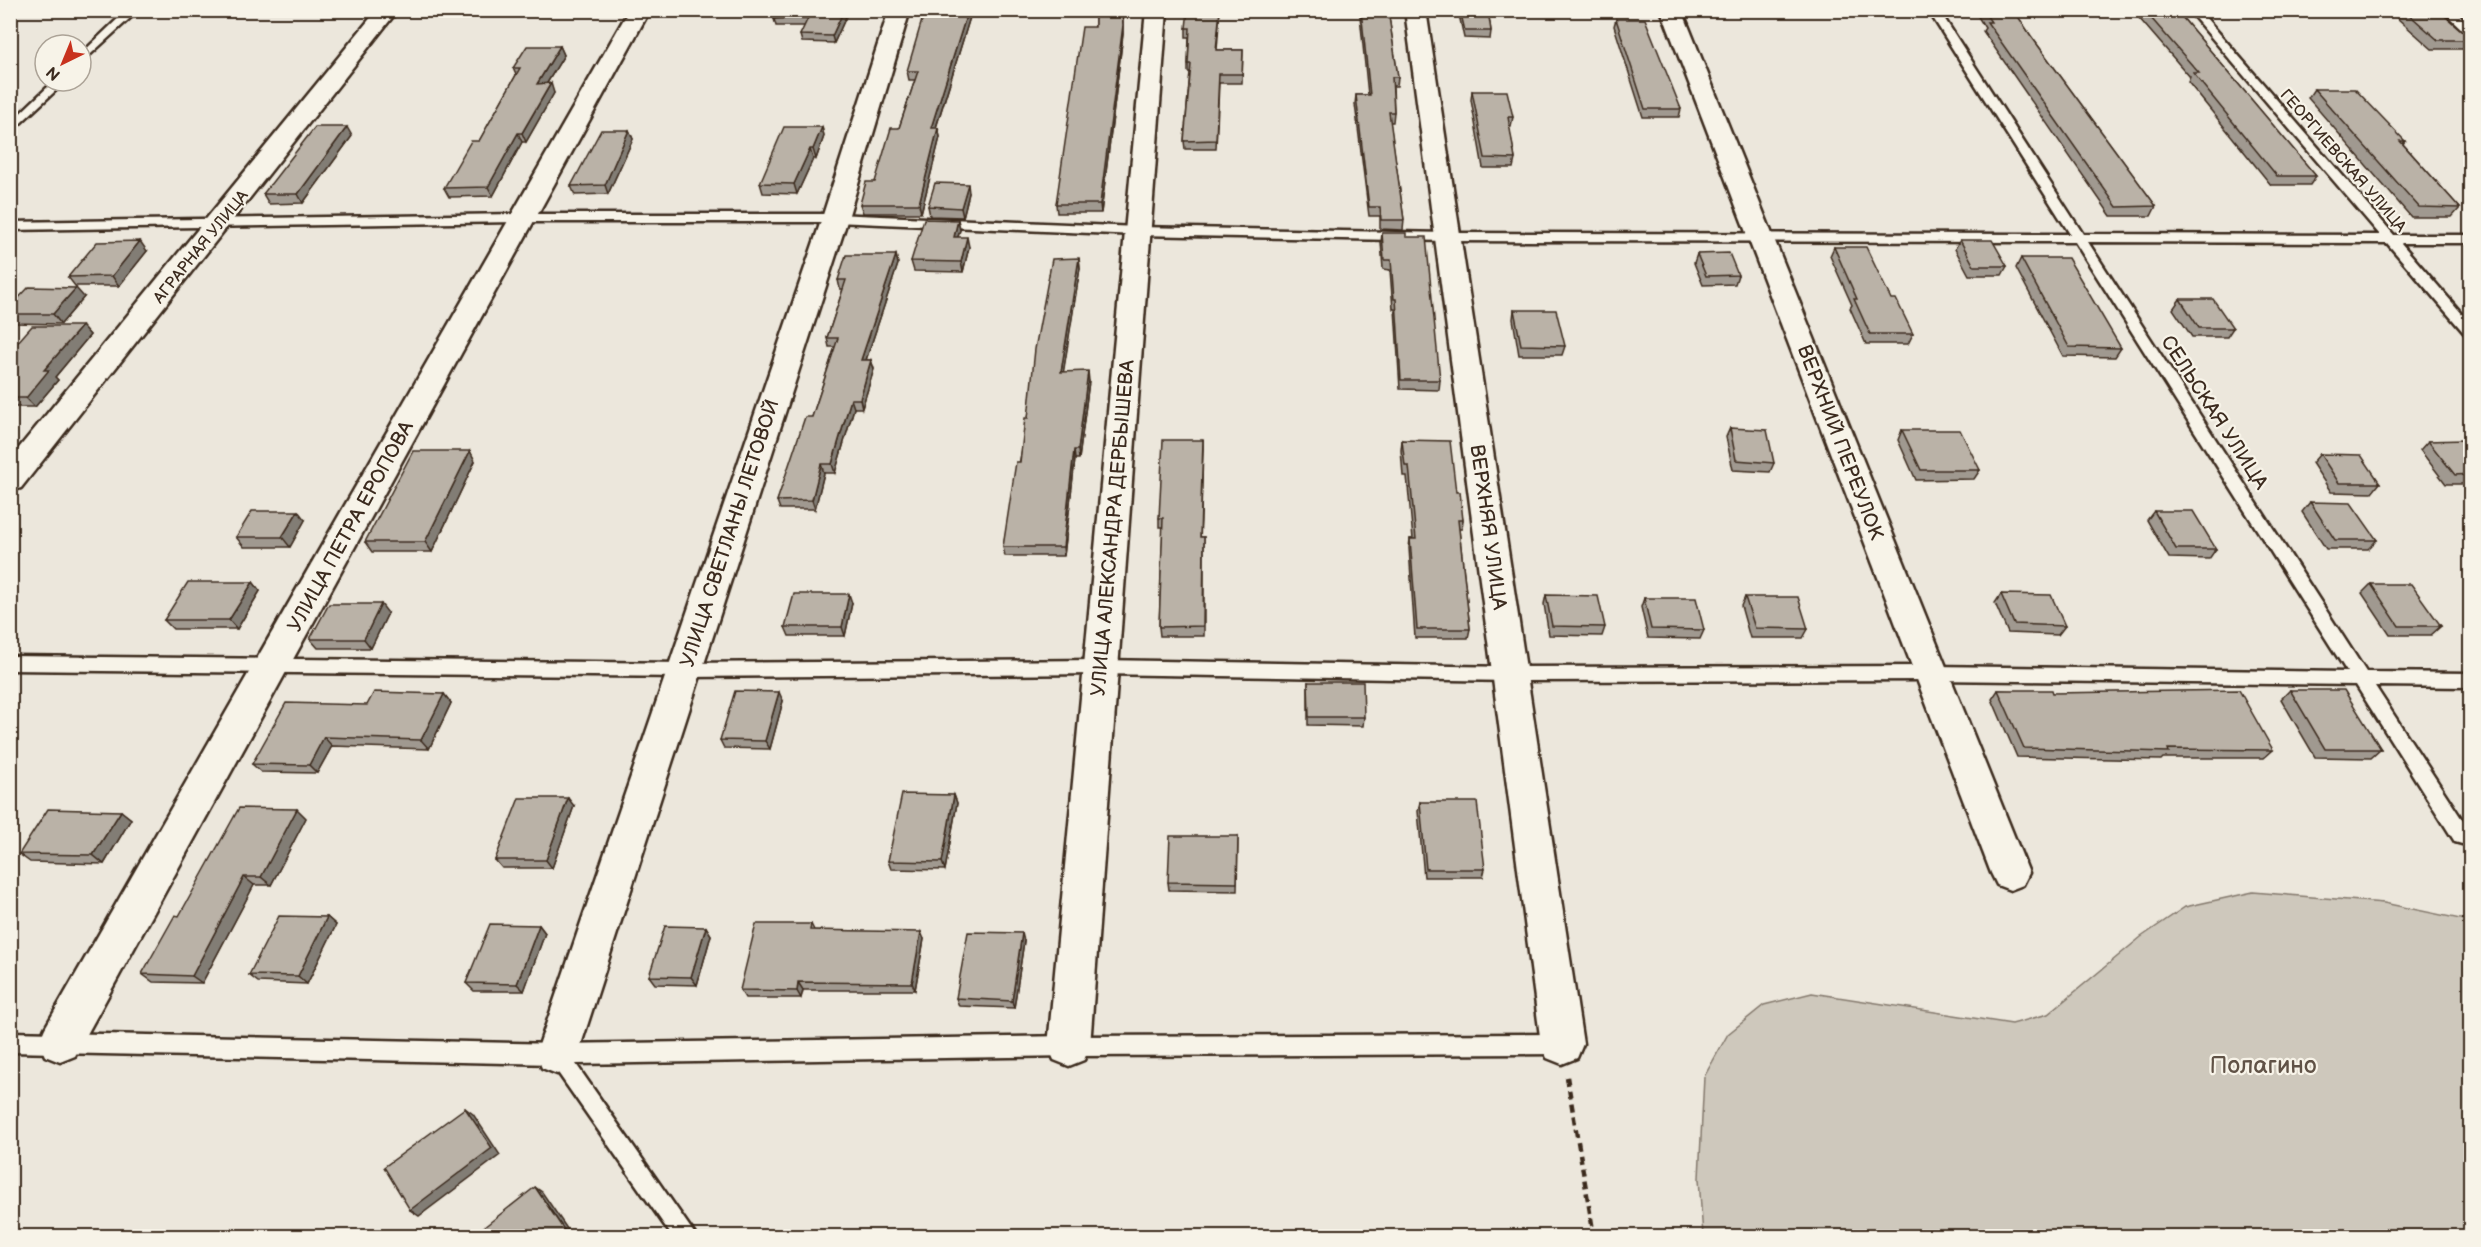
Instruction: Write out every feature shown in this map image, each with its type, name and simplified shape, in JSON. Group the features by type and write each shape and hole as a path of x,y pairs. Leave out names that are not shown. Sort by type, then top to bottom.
{"street":[{"name":"АГРАРНАЯ УЛИЦА","path":"10,480 388,10"},
{"name":"УЛИЦА ПЕТРА ЕРОПОВА","path":"60,1042 640,10"},
{"name":"УЛИЦА СВЕТЛАНЫ ЛЕТОВОЙ","path":"557,1054 835,218 900,10"},
{"name":"УЛИЦА АЛЕКСАНДРА ДЕРБЫШЕВА","path":"1069,1046 1157,10"},
{"name":"ВЕРХНЯЯ УЛИЦА","path":"1415,10 1562,1044"},
{"name":"ВЕРХНИЙ ПЕРЕУЛОК","path":"1671,10 2010,873"}],"lane":[{"path":"93,49 134,10"},
{"name":"СЕЛЬСКАЯ УЛИЦА","path":"1933,10 2462,836"},
{"name":"ГЕОРГИЕВСКАЯ УЛИЦА","path":"2193,10 2470,331"},
{"path":"2447,10 2470,31"},
{"path":"10,130 48,93"},
{"path":"10,226 524,218 835,218 1137,231 1448,237 2470,239"},
{"path":"10,663 684,670 1100,667 1510,674 1932,673 2470,680"},
{"path":"10,1041 557,1054 1069,1046 1562,1044"},
{"path":"557,1054 685,1236"}],"path":[{"path":"1562,1044 1594,1236"}],"green space":[{"name":"Полагино","path":"2253,892 2384,903 2470,921 2470,1236 1703,1236 1699,1178 1704,1077 1728,1034 1764,1005 1812,993 2012,1024 2048,1014 2141,937 2185,907"}],"building":[{"path":"777,10 844,10 832,36 800,35 808,18 774,19"},
{"path":"925,10 968,10 931,128 938,128 919,204 860,204 866,182 875,182 891,128 899,128 918,71 907,71"},
{"path":"1095,10 1122,10 1123,25 1100,204 1056,204 1082,27 1095,27"},
{"path":"1188,10 1220,10 1216,50 1243,50 1242,74 1219,74 1216,140 1184,141 1191,64 1188,64 1190,28 1186,28"},
{"path":"1361,10 1388,10 1398,77 1392,77 1394,112 1389,112 1404,220 1381,220 1380,207 1369,207 1356,95 1370,95"},
{"path":"1460,10 1488,10 1491,31 1465,31"},
{"path":"1983,10 2017,10 2018,12 2015,12 2031,36 2156,206 2117,207 1987,22 1991,22"},
{"path":"2144,10 2176,10 2316,176 2277,176 2193,73 2199,73"},
{"path":"2404,10 2438,10 2470,40 2438,40"},
{"path":"1616,19 1645,19 1681,109 1645,109"},
{"path":"527,46 560,46 537,84 551,83 522,133 518,133 488,187 444,188 471,141 479,141 520,68 513,68"},
{"path":"2314,89 2355,89 2405,141 2400,141 2460,208 2419,207"},
{"path":"1472,91 1507,91 1513,117 1508,117 1515,159 1485,158"},
{"path":"315,127 347,127 298,194 263,194"},
{"path":"784,127 822,127 794,184 760,183"},
{"path":"601,130 629,130 605,185 571,186"},
{"path":"935,183 968,184 961,208 928,206"},
{"path":"924,219 958,220 954,237 967,237 961,262 911,261"},
{"path":"1382,233 1406,233 1406,237 1426,237 1440,380 1401,380 1391,260 1384,260"},
{"path":"1960,240 1992,240 2007,266 1974,266"},
{"path":"140,241 112,276 68,277 97,242"},
{"path":"1834,247 1866,247 1891,299 1896,299 1913,334 1870,334"},
{"path":"1729,253 1738,275 1706,276 1697,254"},
{"path":"846,255 896,255 861,360 871,360 860,399 851,399 832,464 821,464 812,500 777,501 805,417 812,417 838,338 827,338 846,280 838,280"},
{"path":"1079,258 1061,372 1088,371 1078,450 1074,450 1063,547 1003,547 1016,462 1020,462 1025,418 1028,418 1035,349 1052,259"},
{"path":"2021,258 2068,258 2121,348 2069,347"},
{"path":"29,287 76,288 53,314 10,314 10,307"},
{"path":"2180,299 2213,299 2233,328 2199,328"},
{"path":"1514,310 1556,310 1565,346 1521,345"},
{"path":"32,326 82,326 44,370 49,370 26,398 10,398 10,361 17,353 10,353 10,351"},
{"path":"1730,428 1767,430 1774,463 1736,460"},
{"path":"1902,430 1960,430 1980,470 1921,470"},
{"path":"1163,440 1203,440 1200,537 1204,537 1203,626 1159,627 1163,518 1159,518"},
{"path":"1402,440 1450,441 1456,492 1460,492 1463,520 1458,520 1470,629 1417,629 1410,539 1416,539 1409,466 1405,466"},
{"path":"2464,440 2470,448 2470,474 2455,475 2428,441"},
{"path":"413,451 470,451 425,542 365,542"},
{"path":"2320,454 2361,455 2380,483 2339,483"},
{"path":"2310,502 2351,503 2377,540 2335,540"},
{"path":"252,511 298,511 282,537 236,537"},
{"path":"2154,511 2193,511 2216,549 2176,549"},
{"path":"188,582 253,582 229,620 164,620"},
{"path":"2371,584 2411,584 2441,626 2399,626"},
{"path":"794,594 849,594 842,627 785,627"},
{"path":"2001,594 2051,595 2065,626 2014,624"},
{"path":"1546,595 1598,596 1605,627 1552,626"},
{"path":"1745,597 1798,597 1808,629 1755,628"},
{"path":"1644,598 1696,598 1704,630 1651,629"},
{"path":"329,604 381,604 364,639 310,639"},
{"path":"1308,682 1363,682 1364,717 1309,717"},
{"path":"1998,690 2052,690 2053,693 2239,690 2273,750 2168,749 2169,752 2024,748"},
{"path":"2290,690 2344,690 2381,749 2325,749"},
{"path":"735,691 779,692 765,741 720,740"},
{"path":"374,692 444,694 421,740 324,737 309,765 252,764 286,703 367,705"},
{"path":"902,794 954,795 942,862 888,861"},
{"path":"519,798 568,798 546,860 495,860"},
{"path":"1420,802 1477,802 1485,869 1426,869"},
{"path":"239,808 297,809 261,877 244,877 192,976 142,974 175,915 179,916"},
{"path":"48,809 121,811 93,855 19,854"},
{"path":"1170,836 1238,836 1237,883 1168,882"},
{"path":"279,916 327,917 298,976 249,975"},
{"path":"490,924 539,925 517,984 466,983"},
{"path":"756,924 811,924 810,930 921,932 912,983 798,982 797,991 740,990"},
{"path":"665,926 706,927 691,977 649,976"},
{"path":"968,932 1022,933 1012,1001 956,998"},
{"path":"465,1108 492,1148 410,1210 384,1167"},
{"path":"535,1187 568,1236 483,1236 479,1231"}]}
